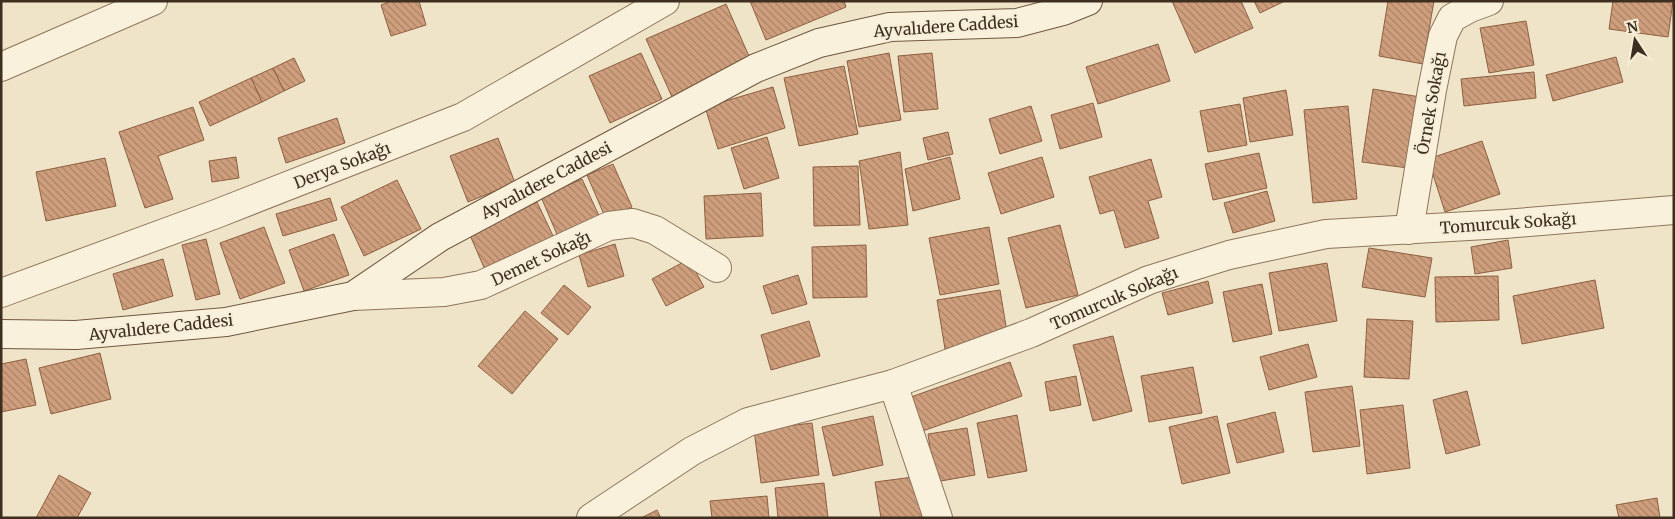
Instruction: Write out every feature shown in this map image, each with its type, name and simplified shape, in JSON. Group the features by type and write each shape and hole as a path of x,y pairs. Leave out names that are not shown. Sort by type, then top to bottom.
{"street":[{"path":"1,67 153,1"},
{"name":"Derya Sokağı","path":"1,293 216,214 463,117 665,1"},
{"name":"Ayvalıdere Caddesi","path":"1,334 76,335 226,322 353,296 440,237 756,68 819,43 890,27 1017,23 1063,11 1088,1"},
{"name":"Örnek Sokağı","path":"1409,230 1432,90 1443,36 1452,18 1470,8 1490,1"},
{"name":"Tomurcuk Sokağı","path":"591,518 692,451 748,422 893,384 1031,334 1149,280 1229,255 1326,234 1409,230 1674,210"},
{"name":"Demet Sokağı","path":"353,296 444,292 481,285 609,226 633,223 655,230 717,268"},
{"path":"893,384 938,518"}],"building":[{"path":"391,1 419,1 426,25 391,36 381,5"},
{"path":"750,1 844,1 846,7 766,40"},
{"path":"1172,1 1241,1 1253,28 1195,53"},
{"path":"1254,1 1285,1 1260,13"},
{"path":"1388,1 1434,1 1423,64 1379,56"},
{"path":"1613,1 1673,1 1668,37 1609,29"},
{"path":"726,4 752,63 672,97 646,39"},
{"path":"1526,21 1534,65 1489,73 1480,28"},
{"path":"1158,44 1170,81 1098,104 1086,67"},
{"path":"641,53 662,99 610,123 589,76"},
{"path":"889,53 901,120 859,127 847,61"},
{"path":"932,53 938,109 904,112 898,56"},
{"path":"1616,57 1623,82 1553,101 1546,75"},
{"path":"294,58 305,81 284,91 273,68"},
{"path":"844,66 858,134 799,146 784,78"},
{"path":"273,68 284,91 262,102 251,78"},
{"path":"1534,72 1536,98 1464,106 1461,79"},
{"path":"251,78 262,102 210,126 199,102"},
{"path":"773,87 785,128 718,149 705,107"},
{"path":"1373,89 1420,97 1408,168 1362,162"},
{"path":"1286,90 1293,135 1250,142 1243,98"},
{"path":"1093,103 1102,137 1060,149 1051,115"},
{"path":"1240,104 1247,145 1208,152 1200,111"},
{"path":"1031,106 1042,141 1000,154 989,119"},
{"path":"1348,106 1357,199 1313,203 1304,110"},
{"path":"193,107 204,140 158,156 173,199 145,208 119,132"},
{"path":"337,118 345,143 286,163 278,138"},
{"path":"948,132 953,154 928,160 923,138"},
{"path":"767,137 779,178 744,189 731,148"},
{"path":"498,138 515,183 468,202 450,156"},
{"path":"1482,141 1500,194 1445,212 1428,159"},
{"path":"900,152 908,225 869,229 859,161"},
{"path":"1259,153 1267,188 1213,200 1205,164"},
{"path":"236,157 239,178 212,182 209,161"},
{"path":"950,157 960,199 913,211 905,169"},
{"path":"1042,157 1054,197 1001,214 988,173"},
{"path":"105,158 116,206 46,221 36,172"},
{"path":"1151,159 1162,197 1148,201 1159,238 1125,248 1114,210 1100,214 1089,177"},
{"path":"613,164 632,207 606,219 587,175"},
{"path":"858,166 860,225 814,226 813,167"},
{"path":"582,179 601,220 559,239 541,197"},
{"path":"397,180 421,229 364,256 341,207"},
{"path":"1267,191 1275,221 1233,233 1224,203"},
{"path":"761,193 763,236 706,239 704,196"},
{"path":"330,198 337,220 283,236 276,214"},
{"path":"537,202 555,240 486,272 469,233"},
{"path":"1060,225 1078,295 1026,308 1008,238"},
{"path":"264,227 285,283 240,299 220,243"},
{"path":"989,227 999,284 940,295 929,238"},
{"path":"334,234 349,275 304,291 289,250"},
{"path":"206,239 220,294 196,300 182,245"},
{"path":"1508,240 1512,268 1475,274 1471,247"},
{"path":"615,244 624,276 588,287 579,255"},
{"path":"866,245 867,297 813,298 812,247"},
{"path":"1369,248 1432,258 1425,297 1362,287"},
{"path":"163,259 173,296 123,310 113,274"},
{"path":"689,259 704,287 666,306 652,279"},
{"path":"1327,263 1337,321 1279,331 1269,273"},
{"path":"798,275 807,304 772,314 763,286"},
{"path":"1498,276 1499,320 1436,322 1435,277"},
{"path":"1595,280 1604,328 1522,344 1513,296"},
{"path":"1208,281 1213,303 1168,315 1162,293"},
{"path":"1262,284 1272,334 1233,342 1223,292"},
{"path":"564,285 591,307 568,335 541,313"},
{"path":"1000,290 1008,338 945,349 937,300"},
{"path":"525,311 558,339 512,394 478,366"},
{"path":"1367,319 1413,321 1409,379 1364,377"},
{"path":"809,321 820,356 771,370 761,335"},
{"path":"1113,336 1132,411 1093,421 1073,345"},
{"path":"1308,344 1317,377 1269,390 1260,357"},
{"path":"100,353 111,399 51,414 39,368"},
{"path":"26,359 36,405 1,412 1,364"},
{"path":"1010,362 1022,396 920,432 908,398"},
{"path":"1193,367 1202,413 1149,422 1141,376"},
{"path":"1076,376 1081,405 1050,411 1045,382"},
{"path":"1352,386 1360,446 1313,452 1305,392"},
{"path":"1467,391 1480,445 1446,454 1433,400"},
{"path":"1403,405 1410,468 1367,474 1360,410"},
{"path":"1275,412 1284,452 1237,463 1227,424"},
{"path":"1017,415 1027,471 988,478 977,423"},
{"path":"873,416 883,465 833,476 822,427"},
{"path":"1217,416 1230,473 1182,484 1169,427"},
{"path":"812,423 819,475 761,483 754,430"},
{"path":"967,428 975,475 935,482 928,434"},
{"path":"59,475 91,493 77,518 36,518"},
{"path":"921,476 928,518 881,518 875,482"},
{"path":"824,483 828,518 778,518 775,488"},
{"path":"767,496 769,518 712,518 710,501"},
{"path":"1657,498 1660,518 1619,518 1616,505"},
{"path":"657,510 661,518 641,518"}]}
